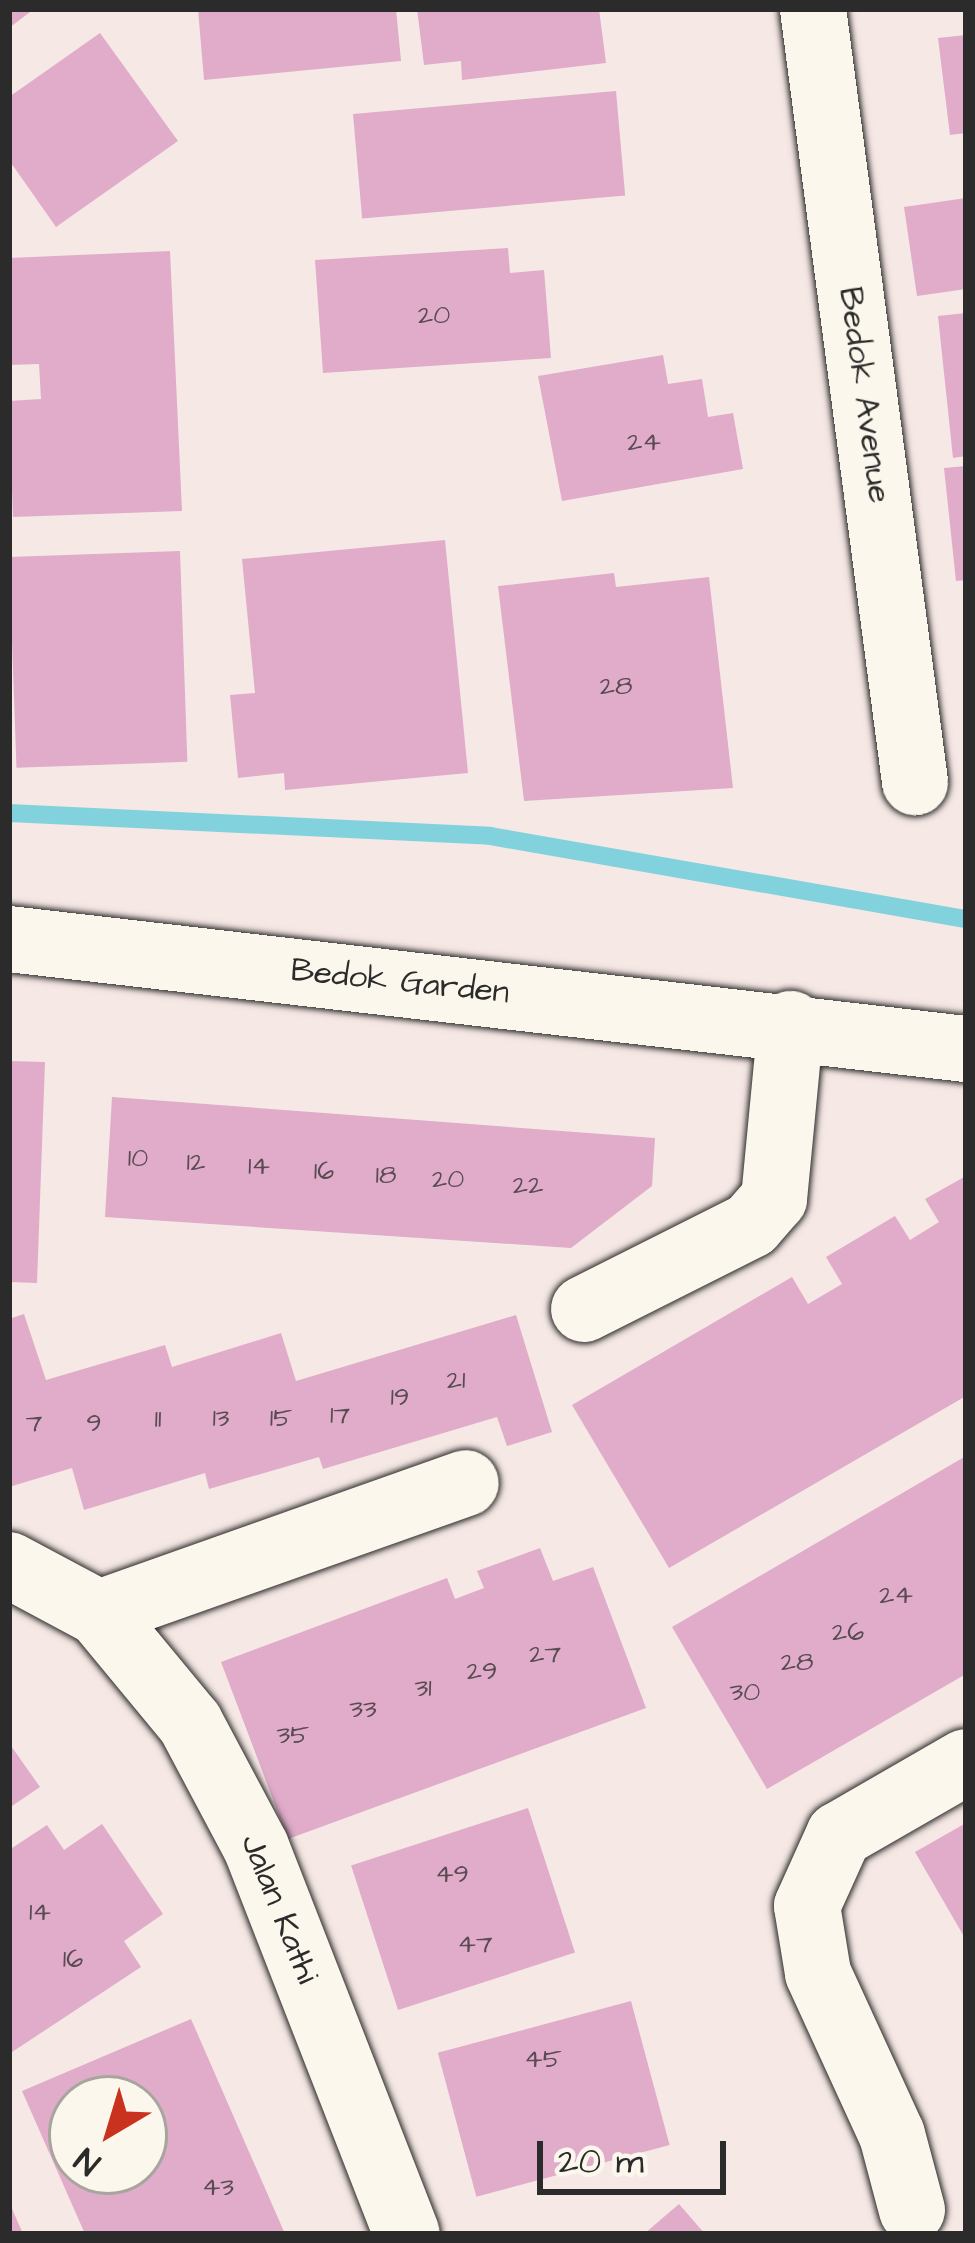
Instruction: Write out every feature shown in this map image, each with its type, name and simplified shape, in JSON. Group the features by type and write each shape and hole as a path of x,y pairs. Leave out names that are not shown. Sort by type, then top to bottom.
{"street":[{"name":"Bedok Avenue","path":"813,9 915,782"},
{"name":"Bedok Garden","path":"9,939 790,1024 966,1049"},
{"path":"584,1309 751,1225 774,1198 790,1024"},
{"path":"99,1613 466,1483"},
{"name":"Jalan Kathi","path":"9,1565 99,1613 166,1684 256,1847 407,2234"},
{"path":"912,2210 892,2135 818,1973 807,1906 839,1835 966,1762"}],"building":[{"path":"9,9 34,9 9,28"},
{"path":"198,9 396,9 401,61 204,80"},
{"path":"417,9 599,9 606,63 462,80 461,61 424,65"},
{"path":"100,33 178,141 56,227 9,160 9,97"},
{"path":"966,35 966,133 950,135 938,38"},
{"path":"616,91 625,196 362,219 353,114"},
{"path":"966,198 966,289 917,296 904,207"},
{"path":"508,248 510,273 544,270 551,358 323,373 315,260"},
{"path":"170,251 182,511 13,517 9,401 41,399 39,364 9,365 9,258"},
{"path":"966,313 966,456 953,458 938,316"},
{"path":"663,355 668,384 702,379 708,417 733,413 743,469 562,501 538,376"},
{"path":"966,466 966,580 956,581 944,468"},
{"path":"445,540 468,773 285,790 284,773 238,778 230,695 255,693 242,559"},
{"path":"180,551 187,762 16,768 9,557"},
{"path":"614,573 616,587 709,577 733,788 524,801 498,586"},
{"path":"9,1061 45,1062 37,1283 9,1282"},
{"path":"112,1097 655,1138 652,1186 571,1248 105,1217"},
{"path":"966,1176 966,1396 669,1568 572,1405 792,1277 808,1304 842,1284 826,1257 895,1216 910,1240 939,1222 925,1199"},
{"path":"24,1314 46,1380 165,1345 172,1367 281,1333 296,1381 516,1315 552,1432 507,1446 497,1417 323,1469 319,1457 209,1489 205,1473 84,1510 72,1468 9,1487 9,1319"},
{"path":"966,1456 966,1674 767,1789 672,1627"},
{"path":"540,1548 553,1581 593,1567 646,1708 288,1839 221,1662 447,1578 455,1599 484,1588 477,1571"},
{"path":"9,1743 40,1787 9,1808"},
{"path":"528,1808 575,1953 398,2010 351,1865"},
{"path":"966,1823 966,1940 915,1852"},
{"path":"102,1824 163,1914 124,1941 141,1967 9,2054 9,1850 47,1825 64,1850"},
{"path":"631,2001 670,2145 476,2197 438,2053"},
{"path":"191,2019 285,2234 85,2234 68,2195 168,2195 168,2075 60,2075"},
{"path":"48,2080 48,2150 22,2091"},
{"path":"9,2201 13,2211 23,2234 9,2234"},
{"path":"679,2204 705,2234 644,2234"}],"waterway":[{"path":"9,813 490,836 966,919"}]}
